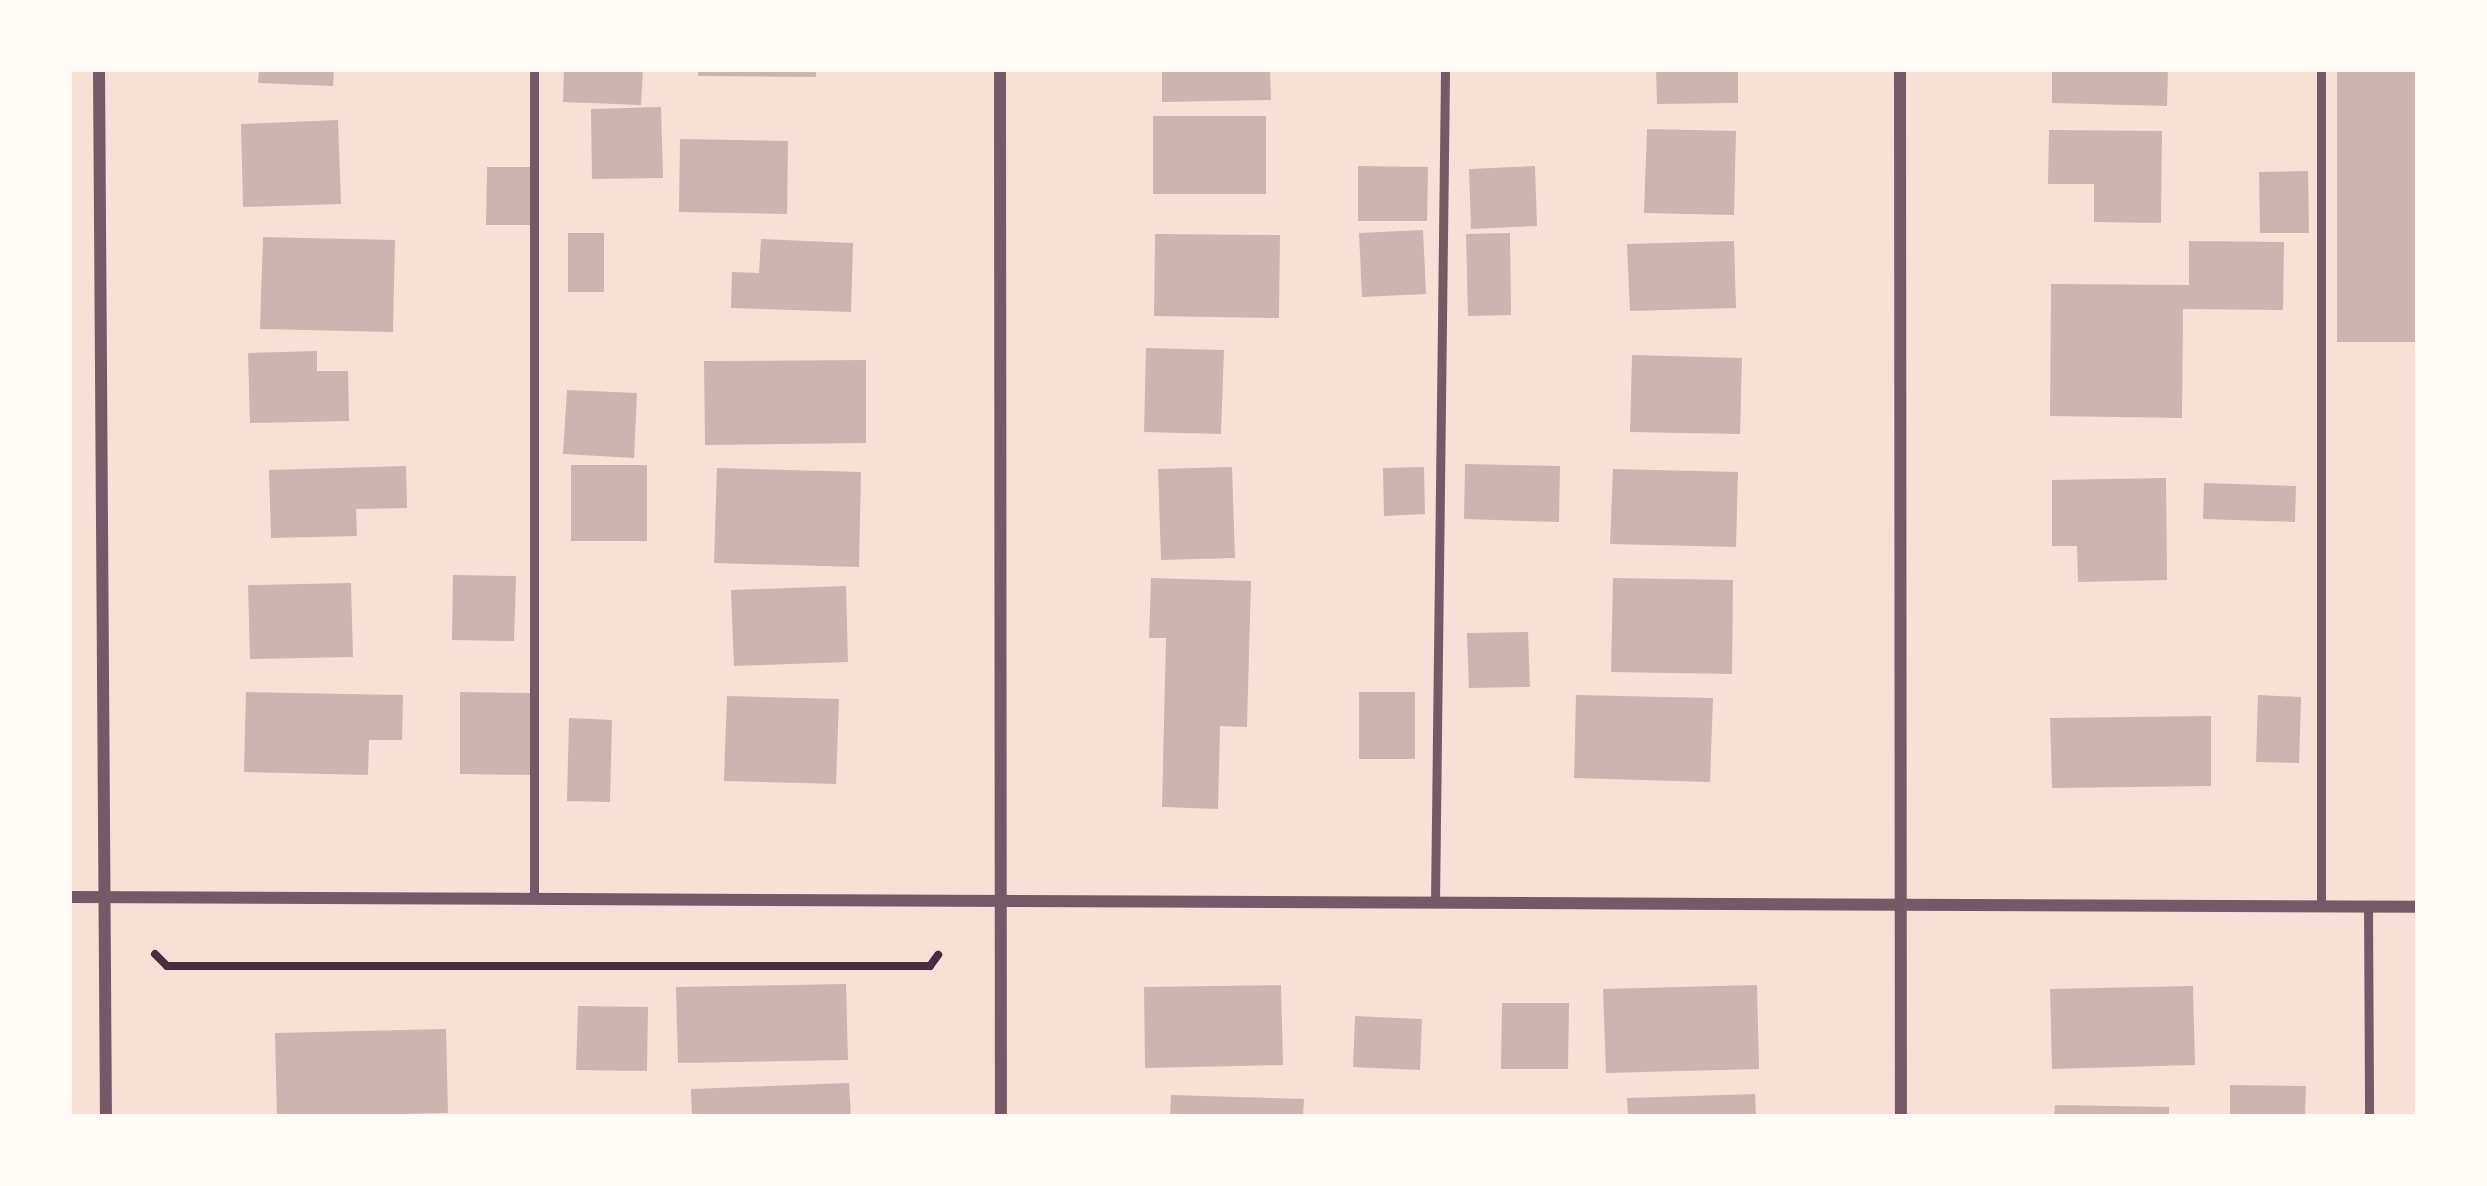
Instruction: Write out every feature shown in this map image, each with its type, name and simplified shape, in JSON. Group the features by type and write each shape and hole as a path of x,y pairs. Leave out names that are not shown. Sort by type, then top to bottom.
{"street":[{"path":"99,69 109,897 106,1117"},
{"path":"1000,69 1001,1117"},
{"path":"1900,69 1901,1117"},
{"path":"69,897 2418,907"}],"lane":[{"path":"533,69 533,899"},
{"path":"1435,903 1445,69"},
{"path":"2320,69 2320,906"},
{"path":"2368,908 2369,1117"}],"path":[{"path":"155,954 167,966 930,966 938,955"}],"building":[{"path":"259,69 334,69 333,86 258,83"},
{"path":"564,69 643,69 641,105 563,102"},
{"path":"698,69 816,69 816,77 698,76"},
{"path":"1162,69 1270,69 1271,100 1162,102"},
{"path":"1656,69 1738,69 1738,103 1657,104"},
{"path":"2052,69 2168,69 2167,106 2052,103"},
{"path":"2337,69 2418,69 2418,342 2337,342"},
{"path":"661,107 663,178 592,179 591,109"},
{"path":"1153,116 1266,116 1266,194 1153,194"},
{"path":"338,120 341,204 243,207 241,124"},
{"path":"1647,129 1736,131 1734,215 1644,213"},
{"path":"2049,130 2162,131 2161,223 2094,222 2094,184 2048,184"},
{"path":"680,139 788,141 787,214 679,212"},
{"path":"1358,166 1428,167 1427,221 1358,221"},
{"path":"1535,166 1537,226 1471,229 1469,169"},
{"path":"487,167 532,167 531,225 486,225"},
{"path":"2308,171 2309,233 2260,233 2259,172"},
{"path":"1423,230 1426,294 1362,297 1359,233"},
{"path":"568,233 604,233 604,292 568,292"},
{"path":"1510,233 1511,315 1468,316 1466,234"},
{"path":"1155,234 1280,235 1279,318 1154,316"},
{"path":"263,237 395,240 393,332 260,329"},
{"path":"761,239 853,243 851,312 731,308 732,272 759,273"},
{"path":"1734,241 1736,308 1630,311 1627,244"},
{"path":"2189,241 2284,242 2283,310 2183,309 2182,418 2050,416 2051,284 2189,285"},
{"path":"1146,348 1224,350 1221,434 1144,432"},
{"path":"317,351 317,371 348,371 349,421 250,423 248,353"},
{"path":"1632,355 1742,358 1740,434 1630,432"},
{"path":"866,360 866,443 705,445 704,361"},
{"path":"567,390 637,393 634,458 563,454"},
{"path":"1465,464 1560,466 1559,522 1464,519"},
{"path":"571,465 647,465 647,541 571,541"},
{"path":"406,466 407,508 356,509 357,536 271,538 269,470"},
{"path":"1232,467 1235,558 1161,560 1158,469"},
{"path":"1424,467 1425,514 1384,516 1383,468"},
{"path":"717,468 861,472 859,567 714,563"},
{"path":"1613,469 1738,472 1736,547 1610,544"},
{"path":"2166,478 2167,580 2078,582 2077,546 2052,546 2052,480"},
{"path":"2204,483 2296,486 2295,522 2203,519"},
{"path":"453,575 516,576 514,641 452,640"},
{"path":"1151,578 1251,581 1247,727 1220,726 1218,809 1162,807 1166,638 1149,638"},
{"path":"1613,578 1733,580 1732,674 1611,672"},
{"path":"351,583 353,657 250,659 248,585"},
{"path":"846,586 848,662 734,666 731,590"},
{"path":"1528,632 1530,687 1469,688 1467,633"},
{"path":"246,692 403,695 402,740 369,740 368,775 244,772"},
{"path":"460,692 531,693 530,775 460,774"},
{"path":"1359,692 1415,692 1415,759 1359,759"},
{"path":"1576,695 1713,698 1710,782 1574,778"},
{"path":"2258,695 2301,697 2299,763 2256,762"},
{"path":"727,696 839,699 836,784 724,781"},
{"path":"2211,716 2211,786 2052,788 2050,718"},
{"path":"569,718 612,720 610,802 567,801"},
{"path":"846,984 848,1060 678,1063 676,987"},
{"path":"1281,985 1283,1065 1145,1068 1144,987"},
{"path":"1757,985 1759,1069 1606,1073 1603,989"},
{"path":"2193,986 2195,1065 2052,1069 2050,989"},
{"path":"1502,1003 1569,1003 1568,1069 1501,1069"},
{"path":"578,1006 648,1007 647,1071 576,1070"},
{"path":"1355,1016 1422,1019 1420,1070 1353,1067"},
{"path":"446,1029 448,1113 277,1117 275,1033"},
{"path":"849,1083 851,1117 692,1117 691,1089"},
{"path":"2230,1085 2306,1086 2305,1117 2230,1117"},
{"path":"1755,1094 1756,1117 1628,1117 1627,1098"},
{"path":"1171,1095 1304,1099 1303,1117 1170,1117"},
{"path":"2055,1105 2169,1107 2169,1117 2054,1117"}]}
